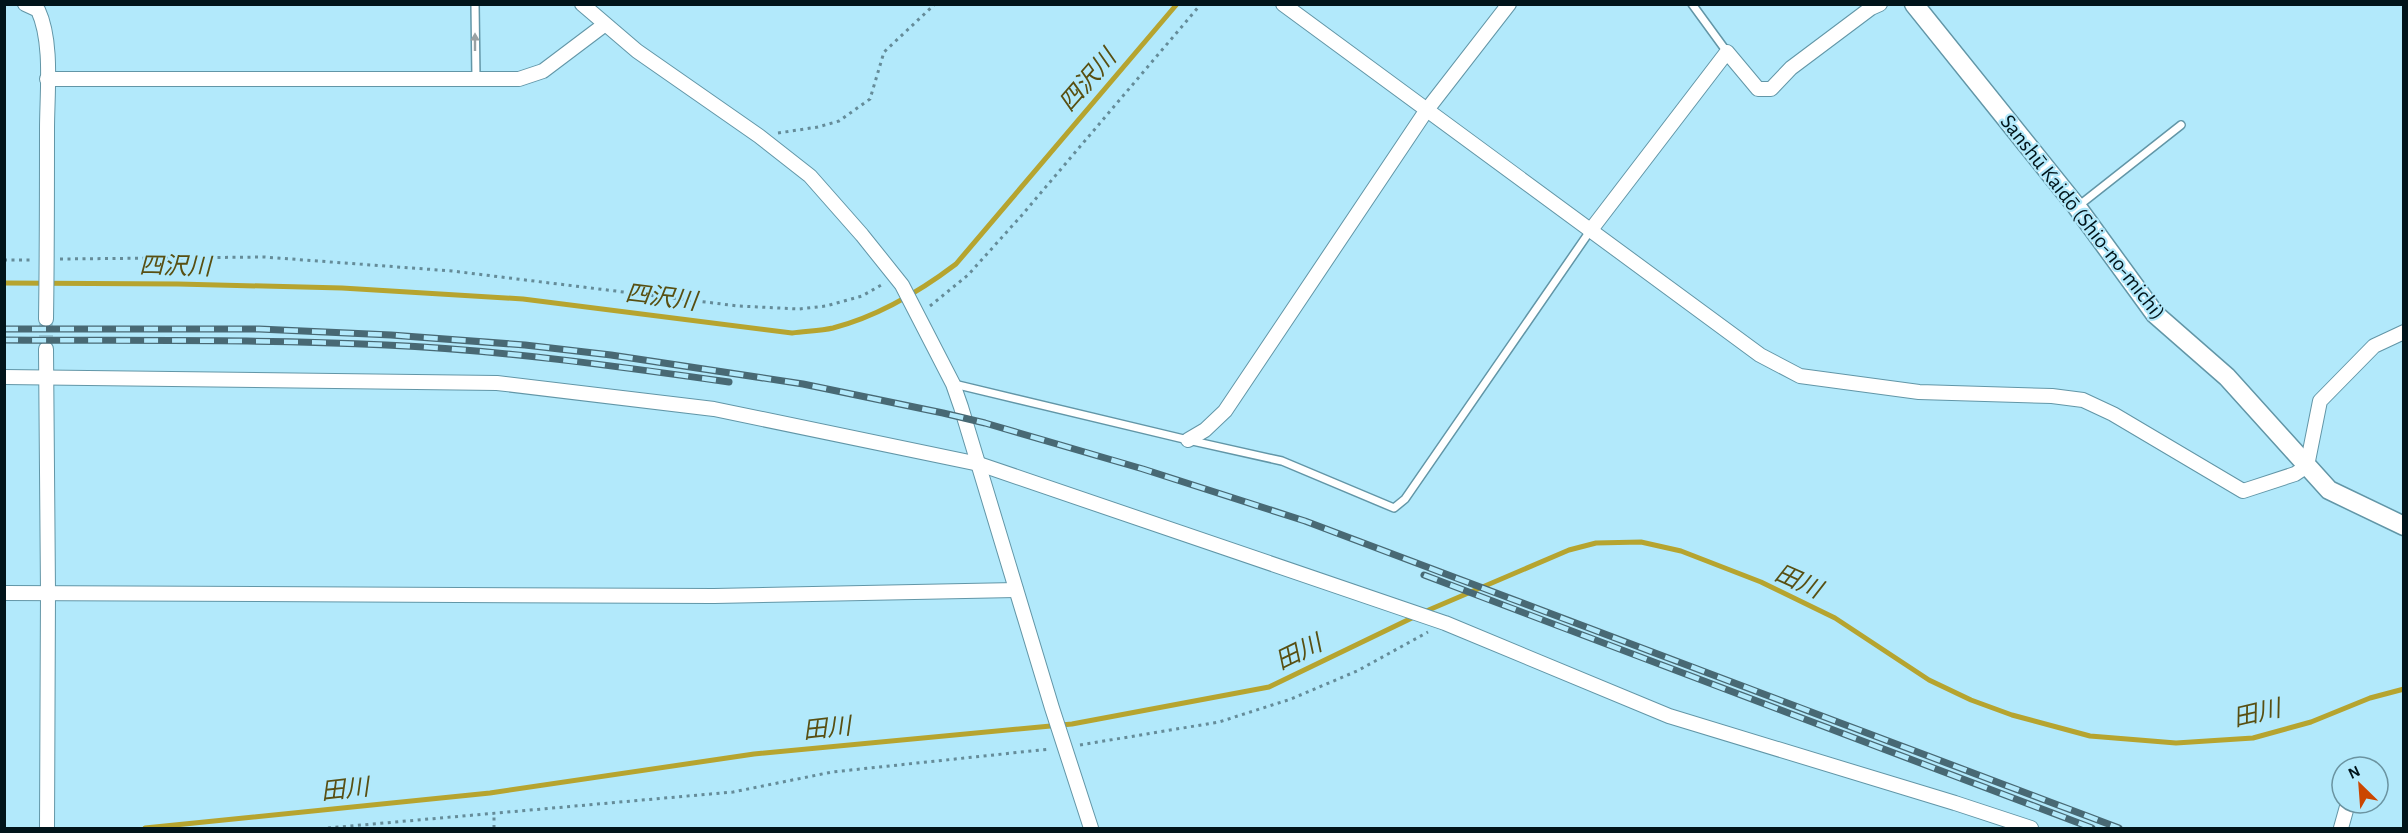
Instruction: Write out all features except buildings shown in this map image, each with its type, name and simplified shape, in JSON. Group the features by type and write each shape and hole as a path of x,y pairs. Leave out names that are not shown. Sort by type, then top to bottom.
{"street":[{"path":"25,4 38,10 44,23 47,79 46,319"},
{"path":"582,4 637,51 759,136 810,176 898,281 917,312 953,384 1091,828"},
{"path":"1282,4 1760,355 1800,376 1918,392 2052,396 2083,400 2113,414 2243,491 2295,474 2307,465 2320,401 2373,346 2403,332"},
{"path":"1188,440 1205,430 1225,411 1426,111 1509,4"},
{"path":"1590,231 1727,52 1758,89 1772,89 1791,68 1871,8 1880,4"},
{"name":"Sanshū Kaidō (Shio-no-michi)","path":"1914,4 2077,207 2155,314 2228,377 2329,490 2403,526"},
{"path":"47,79 519,79 543,71 604,25"},
{"path":"45,349 48,592 47,828"},
{"path":"4,377 497,384 714,409 979,464 1404,608 1668,716 2031,828"},
{"path":"4,593 714,596 1016,590"}],"lane":[{"path":"475,4 476,79"},
{"path":"1692,4 1727,52"},
{"path":"2077,207 2181,125"},
{"path":"953,384 1282,460 1394,508 1405,499 1590,231"}],"path":[{"path":"759,136 818,128 839,121 870,99 884,52 935,4"},
{"path":"917,312 968,275 992,250 1201,4"},
{"path":"4,260 46,265 264,257 452,271 738,306 800,309 826,306 862,296 898,281"},
{"path":"328,828 733,792 832,772 1064,744 1220,722 1291,699 1357,671 1445,623"},
{"path":"494,814 494,828"}],"waterway":[{"name":"四沢川","path":"4,283 342,288 523,299 792,333 833,328 866,317 898,302 956,264 1177,4"},
{"name":"田川","path":"1424,612 1569,550 1596,543 1641,542 1681,551 1761,582 1835,618 1929,680 1971,700 2012,715 2090,736 2176,743 2253,738 2311,722 2370,698 2404,689"},
{"name":"田川","path":"145,828 490,793 754,754 1072,724 1269,687 1416,616"}],"tunnel":[{"path":"46,319 46,349"}],"railway":[{"path":"4,329 259,329 391,335 525,345 611,355 803,384 943,413 1143,469 1305,521 2119,828"},
{"path":"4,340 291,342 429,347 558,359 729,382"},
{"path":"1424,575 2092,828"}]}
